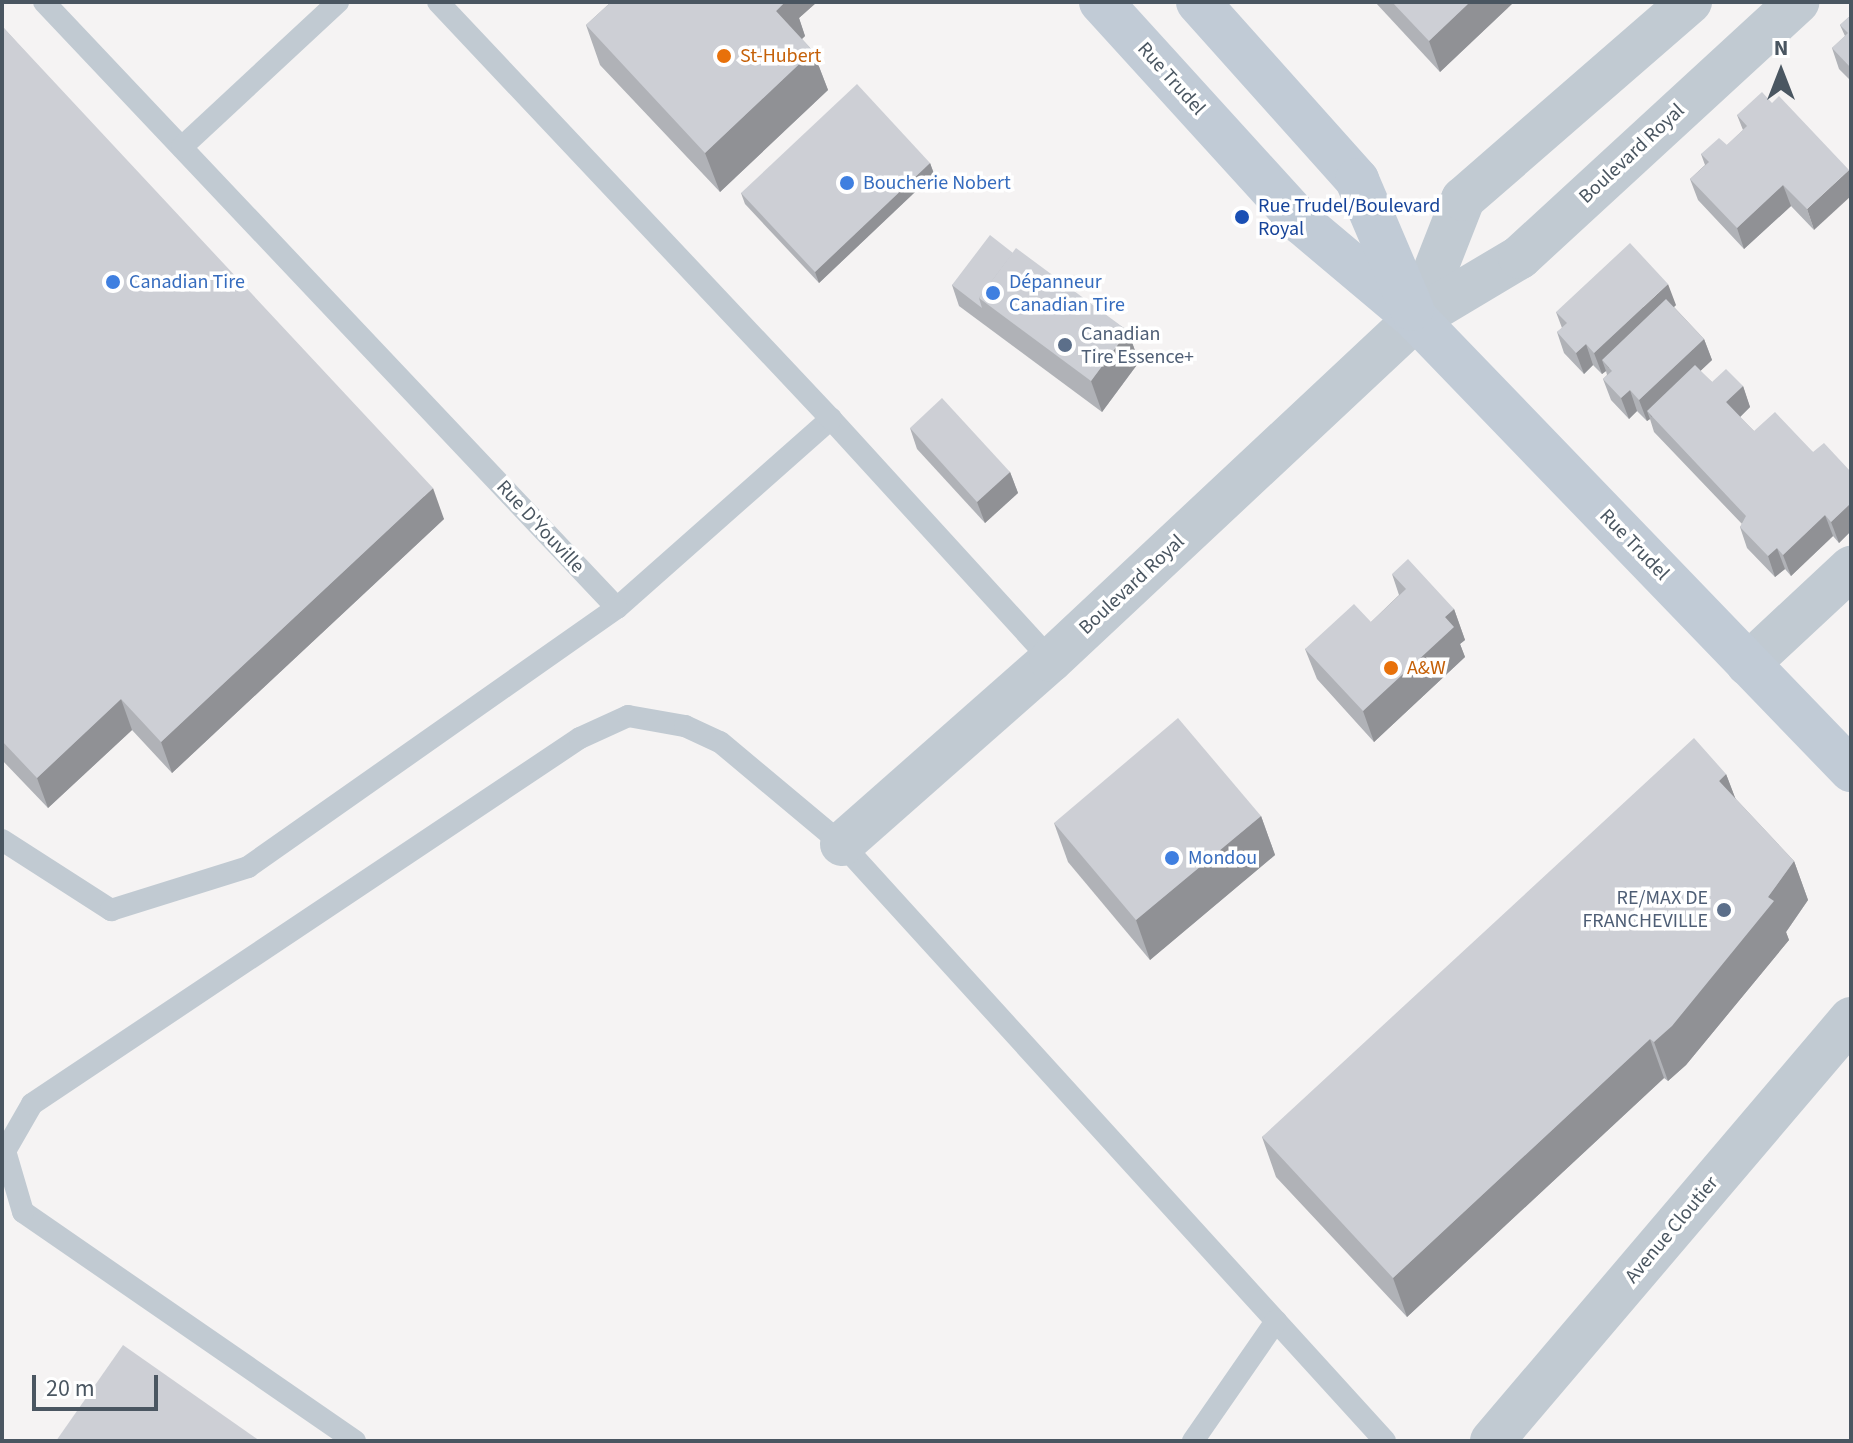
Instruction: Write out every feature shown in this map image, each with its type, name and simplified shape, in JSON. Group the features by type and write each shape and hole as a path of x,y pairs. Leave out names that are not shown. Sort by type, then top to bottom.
{"main road":[{"name":"Rue Trudel","path":"1101,2 1302,223 1416,319 1851,770"},
{"name":"Rue Trudel","path":"1198,2 1357,180 1416,319"}],"street":[{"name":"Boulevard Royal","path":"1416,319 1463,199 1690,2"},
{"name":"Boulevard Royal","path":"842,844 1051,660 1416,319 1520,257 1797,2"},
{"path":"1748,664 1851,568"},
{"name":"Avenue Cloutier","path":"1492,1441 1851,1019"}],"lane":[{"name":"Rue D'Youville","path":"44,2 617,608"},
{"path":"182,147 338,2"},
{"path":"438,2 831,419 1051,660"},
{"path":"2,840 111,910 248,867 617,608 831,419"},
{"path":"355,1441 23,1212 5,1151 32,1104 580,738 628,716 685,726 720,742 842,844 1385,1441"},
{"path":"1193,1441 1276,1321"}],"building":[{"path":"611,2 785,2 776,11 813,51 705,153 586,25"},
{"path":"1392,2 1470,2 1429,41"},
{"path":"1851,15 1851,68 1832,48 1848,33 1840,25"},
{"name":"Canadian Tire","path":"2,26 433,488 161,742 121,699 37,778 2,741"},
{"path":"857,84 930,163 815,272 741,193"},
{"path":"1762,92 1772,103 1779,96 1849,170 1807,209 1783,185 1737,228 1690,179 1709,162 1701,154 1719,138 1727,145 1747,126 1737,115"},
{"path":"990,235 1013,253 979,298 982,308 952,285"},
{"path":"1630,243 1668,284 1594,353 1586,344 1576,353 1557,332 1567,323 1556,312"},
{"path":"1016,248 1128,331 1091,381 979,298"},
{"path":"1666,299 1704,339 1639,400 1630,390 1621,398 1603,379 1612,371 1602,360"},
{"path":"1695,365 1712,382 1726,369 1743,386 1726,402 1754,431 1775,412 1813,452 1824,443 1851,472 1851,503 1831,522 1825,515 1783,555 1777,548 1768,556 1740,527 1746,516 1647,411"},
{"path":"942,398 1010,472 977,502 910,428"},
{"path":"1408,559 1454,609 1445,617 1454,627 1363,711 1305,649 1354,604 1371,622 1406,589 1392,574"},
{"name":"Mondou","path":"1178,718 1261,816 1136,920 1054,823"},
{"path":"1694,738 1726,774 1719,781 1794,861 1768,897 1774,901 1672,1026 1654,1042 1650,1039 1393,1278 1262,1137"},
{"path":"123,1345 260,1441 56,1441"}],"place":[{"name":"St-Hubert","path":"724,56"},
{"name":"Boucherie Nobert","path":"847,183"},
{"name":"Rue Trudel/Boulevard Royal","path":"1242,217"},
{"name":"Canadian Tire","path":"113,282"},
{"name":"Dépanneur Canadian Tire","path":"993,293"},
{"name":"Canadian Tire Essence+","path":"1065,345"},
{"name":"A&W","path":"1391,668"},
{"name":"Mondou","path":"1172,858"},
{"name":"RE/MAX DE FRANCHEVILLE","path":"1724,910"}]}
